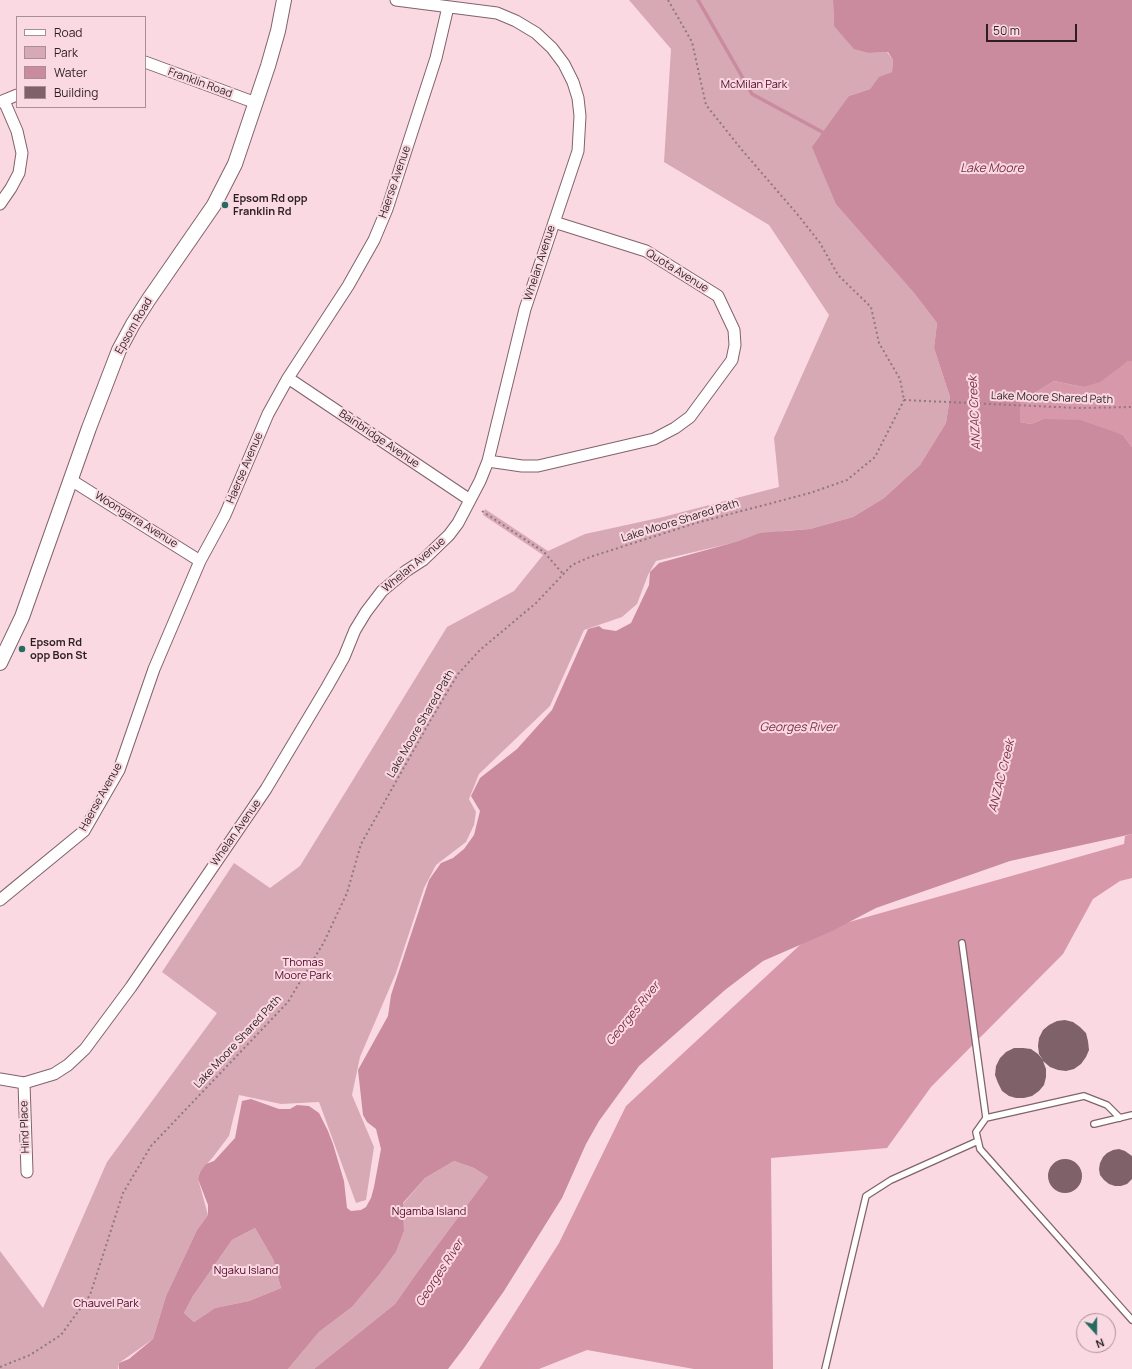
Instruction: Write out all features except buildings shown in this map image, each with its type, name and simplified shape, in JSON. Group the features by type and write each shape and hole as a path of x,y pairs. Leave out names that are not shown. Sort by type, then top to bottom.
{"street":[{"name":"Epsom Road","path":"0,663 22,616 89,428 119,350 132,324 214,205 235,164 256,103 278,31 284,0"},
{"name":"Whelan Avenue","path":"0,1079 24,1083 54,1074 68,1065 85,1049 131,987 266,789 344,657 355,630 366,612 382,591 440,545 458,523 488,462 525,309 578,151 580,116 578,98 573,82 564,64 552,48 536,33 516,21 497,13 396,0"},
{"name":"Haerse Avenue","path":"0,900 84,831 119,770 154,669 200,561 225,515 268,414 288,378 348,286 374,240 387,209 436,58 448,7"},
{"name":"Franklin Road","path":"146,62 256,103"},
{"path":"0,204 19,173 22,152 17,132 2,102 16,96"},
{"name":"Quota Avenue","path":"488,462 522,466 538,466 654,439 675,428 690,417 732,360 735,345 734,330 718,296 646,251 554,222"},
{"name":"Bainbridge Avenue","path":"288,378 470,500"},
{"name":"Woongarra Avenue","path":"71,480 200,561"},
{"name":"Hind Place","path":"24,1083 27,1172"}],"lane":[{"path":"962,942 986,1118"},
{"path":"1120,1118 1107,1105 1084,1096 986,1118 976,1132 980,1149 999,1172 1132,1320"},
{"path":"1094,1124 1132,1115"},
{"path":"825,1369 866,1196 891,1180 978,1141"}],"path":[{"path":"668,0 692,42 706,105 742,150 798,214 820,243 838,275 871,308 879,342 900,379 904,400"},
{"name":"Lake Moore Shared Path","path":"0,1367 30,1355 61,1335 86,1301 90,1295 123,1194 151,1146 288,1002 324,942 347,893 361,844 458,674 480,650 536,603 572,565 590,557 696,523 810,493 848,480 875,457 904,400 1078,408 1132,407"},
{"path":"482,511 544,552 563,574"}],"green space":[{"path":"629,0 833,0 834,26 869,53 887,52 893,60 892,72 879,78 870,89 849,96 887,262 914,293 937,323 934,348 950,397 946,423 920,465 884,498 853,517 810,529 783,531 656,561 648,575 637,604 622,617 584,630 550,706 479,774 469,799 476,812 474,825 466,842 436,865 424,888 396,973 360,1057 352,1095 374,1147 366,1200 356,1203 319,1102 281,1104 239,1095 229,1136 200,1172 198,1179 208,1215 197,1230 166,1296 153,1339 119,1363 118,1369 0,1369 0,1251 43,1308 107,1162 217,1013 162,972 234,863 270,888 300,866 447,627 514,591 543,555 483,515 485,509 548,551 585,534 663,517 779,487 774,438 829,315 769,225 664,162 671,49"},
{"name":"Ngamba Island","path":"454,1161 474,1168 488,1177 395,1304 314,1369 288,1369 319,1332 352,1307 396,1252 404,1231 403,1204 425,1178"},
{"name":"Ngaku Island","path":"255,1228 273,1259 281,1288 249,1301 215,1308 194,1322 184,1313 193,1296 232,1240"}],"shaded area":[{"path":"1128,361 1132,361 1132,447 1123,435 1043,419 1031,424 1020,422 1020,402 1054,381 1083,387"},
{"path":"1132,834 1132,878 1120,881 1093,899 1063,954 931,1087 887,1148 771,1158 773,1369 694,1369 587,1350 539,1369 479,1369 559,1243 626,1106 814,932 1124,844 1125,836"}],"water":[{"name":"Georges River","path":"833,0 1132,0 1132,361 1128,361 1100,382 1083,387 1054,381 1020,402 1020,422 1031,424 1043,419 1080,420 1123,435 1132,447 1132,834 1010,861 876,908 832,931 763,961 725,990 639,1066 599,1121 586,1144 562,1198 504,1291 448,1369 314,1369 395,1304 488,1177 474,1168 454,1161 425,1178 403,1203 404,1231 396,1252 352,1307 319,1332 288,1369 119,1369 119,1363 129,1359 153,1339 166,1296 197,1230 208,1215 208,1205 198,1179 200,1172 206,1164 214,1161 235,1138 242,1101 251,1099 279,1109 290,1109 297,1105 309,1106 319,1113 333,1144 344,1181 347,1208 351,1211 361,1210 366,1207 371,1198 374,1187 381,1149 376,1129 367,1122 363,1115 358,1070 388,1016 391,995 429,880 441,863 453,858 464,849 474,835 480,811 471,796 480,778 517,749 552,710 588,629 599,626 603,629 616,631 631,623 649,585 650,572 659,563 739,541 760,533 810,529 853,517 884,498 920,465 946,423 950,397 934,348 937,323 914,293 836,204 812,147 849,96 870,89 879,77 892,72 893,60 888,52 869,53 854,49 834,26","holes":["255,1228 273,1259 281,1288 249,1301 215,1308 194,1322 184,1313 193,1296 232,1240"]}],"waterway":[{"name":"ANZAC Creek","path":"698,0 752,94 826,134"}],"place":[{"name":"Epsom Rd opp Franklin Rd","path":"225,205"},
{"name":"Epsom Rd opp Bon St","path":"22,649"}],"park label":[{"name":"McMilan Park","path":"754,85"},
{"name":"Thomas Moore Park","path":"303,969"},
{"name":"Chauvel Park","path":"106,1304"}],"water label":[{"name":"Lake Moore","path":"992,169"}]}
